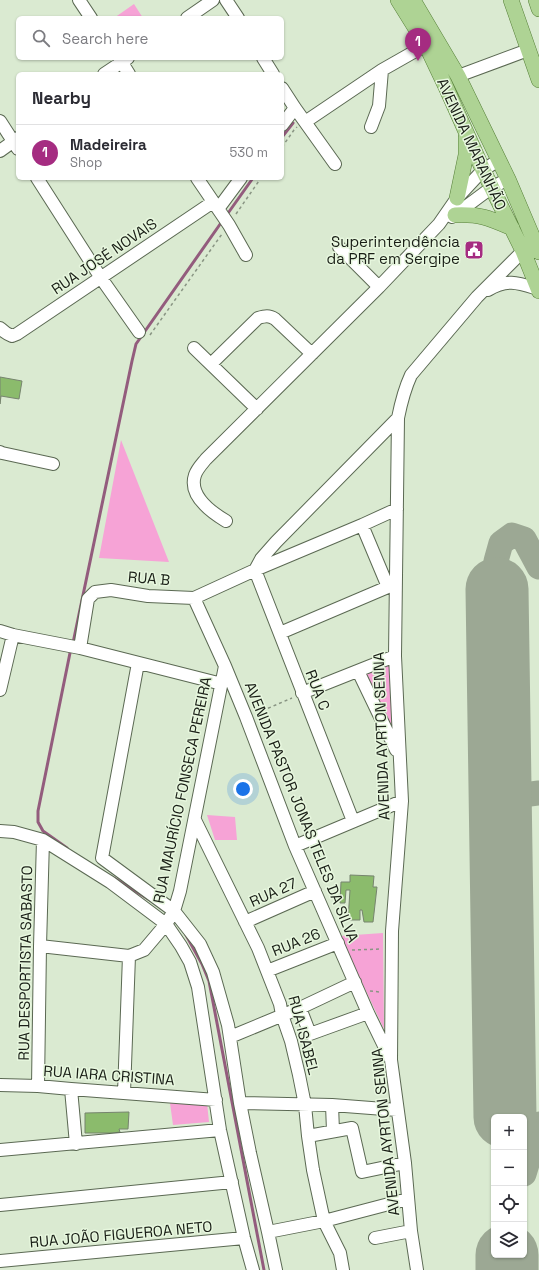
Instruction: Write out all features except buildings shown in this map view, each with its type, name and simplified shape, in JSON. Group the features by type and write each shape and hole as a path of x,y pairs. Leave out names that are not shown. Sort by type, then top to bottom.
{"main road":[{"name":"AVENIDA MARANHÃO","path":"398,0 426,45 482,170 523,251 539,290"},
{"name":"AVENIDA MARANHÃO","path":"413,0 458,76 538,244"},
{"path":"511,0 539,80"},
{"path":"536,0 539,9"},
{"path":"457,198 466,155 466,132"},
{"path":"455,215 471,214 481,216 512,228"}],"street":[{"path":"79,0 90,16"},
{"path":"190,16 213,0"},
{"path":"226,0 237,16"},
{"path":"305,122 382,70 426,45"},
{"path":"458,76 528,50"},
{"path":"107,72 122,60"},
{"path":"123,60 128,72"},
{"path":"264,60 272,72"},
{"path":"371,127 379,106 382,70"},
{"path":"284,91 335,164"},
{"path":"284,122 295,108"},
{"path":"0,121 16,143 0,151"},
{"path":"226,521 209,510 203,504 196,490 194,481 195,474 206,459 379,287 439,224 457,198 482,170 499,160"},
{"path":"439,224 455,215 491,188 508,179"},
{"path":"38,180 101,278 143,336"},
{"path":"198,180 246,255"},
{"name":"RUA JOSÉ NOVAIS","path":"0,328 12,336 21,332 101,278 215,205 240,180"},
{"path":"339,247 379,287"},
{"name":"AVENIDA AYRTON SENNA","path":"417,1270 411,1231 405,1163 391,1060 392,949 402,801 392,586 397,509 398,418 405,388 411,376 477,297 523,251"},
{"name":"AVENIDA AYRTON SENNA","path":"477,297 492,287 510,282 524,284 539,290"},
{"path":"211,364 258,318 266,316 270,316 275,319 312,354"},
{"path":"194,348 257,409"},
{"path":"255,570 261,559 276,542 398,418"},
{"path":"0,452 53,464"},
{"name":"RUA B","path":"80,648 88,598 95,592 111,590 148,596 194,598 397,509"},
{"path":"280,633 392,586 362,525"},
{"name":"RUA C","path":"255,570 353,822"},
{"name":"AVENIDA PASTOR JONAS TELES DA SILVA","path":"194,598 246,717 295,846 368,1013 391,1060"},
{"path":"0,631 80,648 222,684"},
{"path":"0,690 13,634"},
{"path":"302,693 395,656"},
{"path":"138,663 102,858 174,911 200,944 206,955 218,987 228,1025 240,1103 276,1270"},
{"name":"RUA MAURÍCIO FONSECA PEREIRA","path":"129,956 144,950 166,924 174,911 180,891 195,820 225,666"},
{"path":"358,671 399,755"},
{"path":"295,846 402,801"},
{"name":"RUA ISABEL","path":"195,820 258,948 280,1004 282,1015 291,1040 305,1105 313,1170 324,1220 340,1253 344,1270"},
{"path":"0,831 14,832 43,840 110,882 166,924 181,946 190,962 198,987 220,1130 244,1238 253,1270"},
{"name":"RUA DESPORTISTA SABASTO","path":"38,1086 43,840"},
{"name":"RUA 27","path":"245,922 315,891"},
{"path":"40,946 129,956 124,1093"},
{"name":"RUA 26","path":"267,971 339,947"},
{"path":"230,1037 357,986"},
{"path":"300,1008 310,1034 368,1013"},
{"name":"RUA IARA CRISTINA","path":"0,1085 38,1086 216,1100"},
{"path":"71,1089 76,1144"},
{"path":"240,1103 332,1105 397,1110"},
{"path":"332,1105 333,1131"},
{"path":"308,1136 352,1128 362,1172 405,1163"},
{"path":"0,1150 220,1130"},
{"path":"0,1205 232,1182"},
{"path":"268,1232 408,1199"},
{"path":"375,1238 411,1231"},
{"name":"RUA JOÃO FIGUEROA NETO","path":"0,1261 244,1238"}],"path":[{"path":"284,144 294,130 305,122"},
{"path":"143,336 228,225 259,180"},
{"path":"246,717 302,693"},
{"path":"339,947 392,949"},
{"path":"357,986 392,992"}],"shaded area":[{"path":"134,4 142,16 117,16"},
{"path":"121,440 169,562 99,558"},
{"path":"389,663 394,736 364,673"},
{"path":"207,815 235,817 237,840 215,840"},
{"path":"383,933 384,1029 340,936"},
{"path":"170,1103 207,1103 209,1122 173,1125"}],"waterway":[{"path":"284,134 293,123"},
{"path":"226,216 252,180"},
{"path":"73,643 136,344 223,220"},
{"path":"67,848 43,831 38,822 38,811 71,648"},
{"path":"114,878 150,900"},
{"path":"186,935 202,964 209,981 264,1270"}],"taxiway":[{"path":"497,589 496,561 501,543 512,535 524,539 539,567"},
{"path":"500,798 539,793"},
{"path":"527,1164 539,1124"}],"runway":[{"path":"497,589 505,1114"},
{"path":"507,1258 507,1270"}],"place":[{"name":"Madeireira","path":"418,61"},
{"name":"Superintendência da PRF em Sergipe","path":"474,250"}]}
